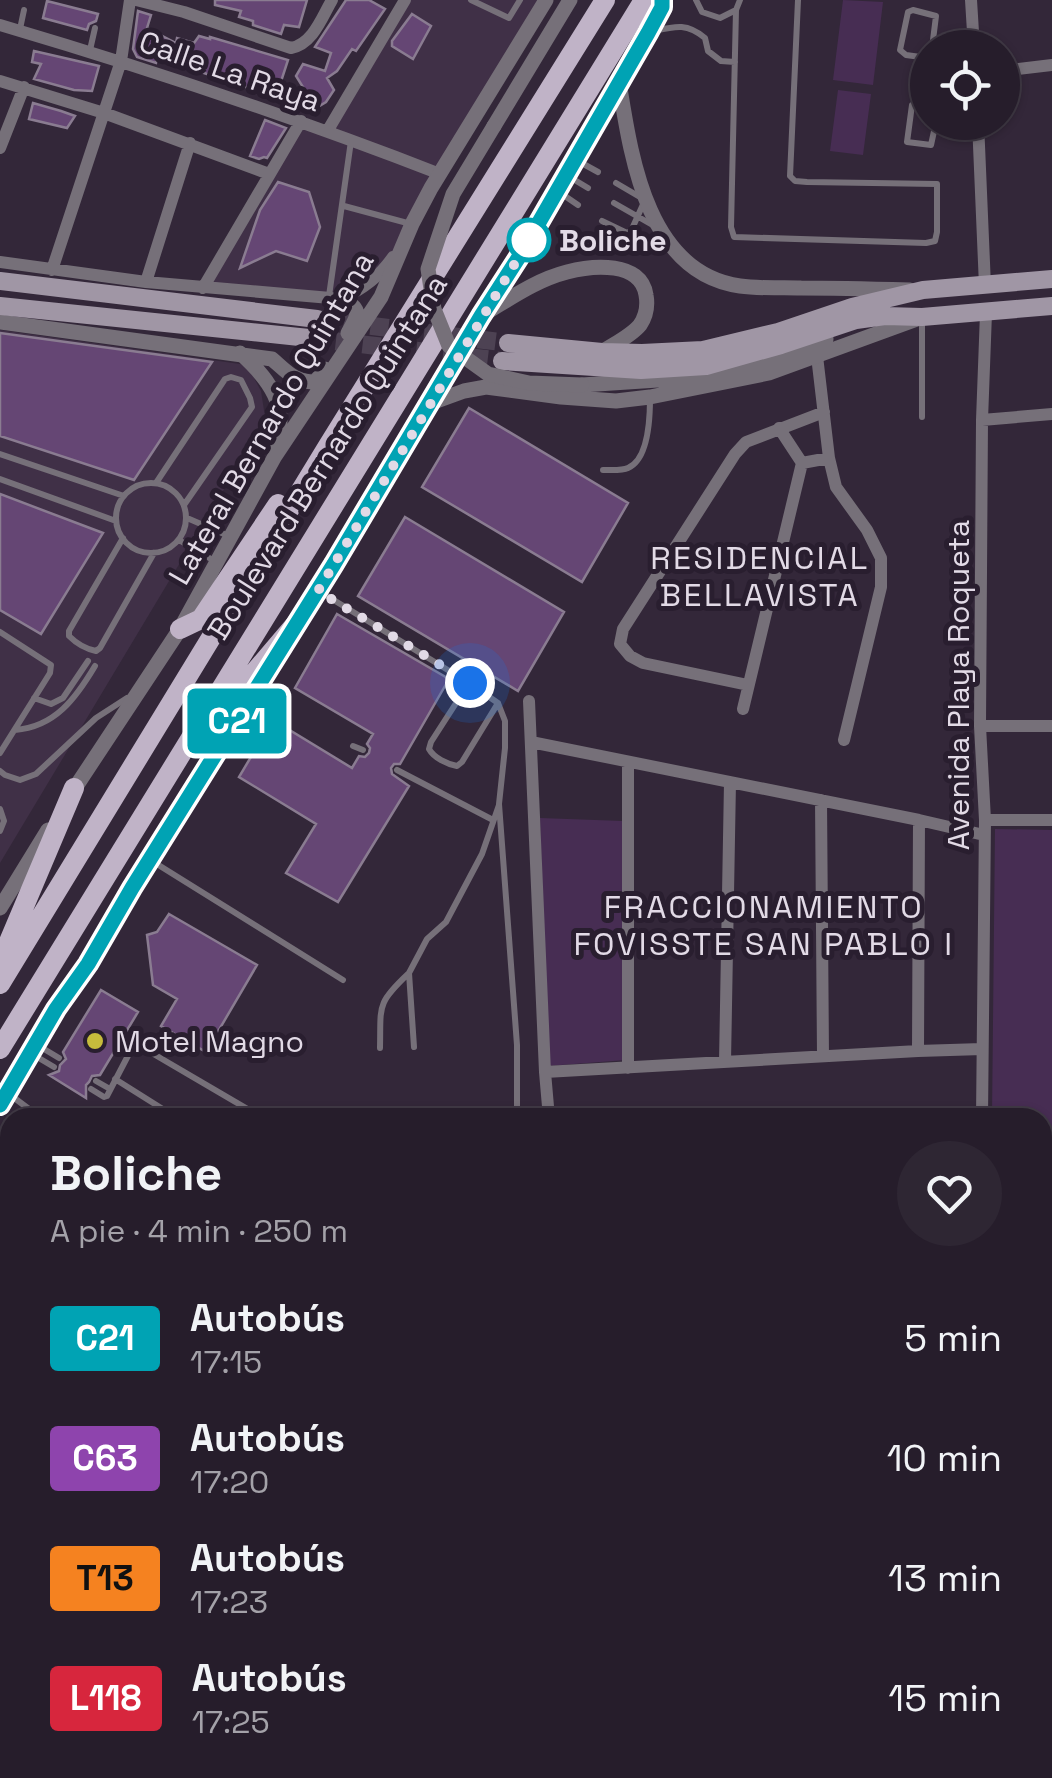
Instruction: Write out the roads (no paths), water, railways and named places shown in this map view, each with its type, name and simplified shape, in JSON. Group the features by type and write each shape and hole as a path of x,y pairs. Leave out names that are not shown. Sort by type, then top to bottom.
{"main road":[{"name":"Boulevard Bernardo Quintana","path":"0,984 605,0"},
{"name":"Boulevard Bernardo Quintana","path":"0,1049 644,0"},
{"path":"1052,279 923,290 704,350 505,352 641,370 706,366 856,320 1052,306"},
{"path":"0,281 318,319"},
{"path":"0,306 309,338"},
{"path":"180,629 201,619 290,486 328,446"},
{"path":"168,774 300,620"},
{"path":"0,963 74,788"}],"street":[{"path":"52,270 120,60 133,0 185,6 291,48 302,46 309,39 332,0"},
{"path":"328,130 405,0"},
{"name":"Lateral Bernardo Quintana","path":"0,908 180,629 275,456 381,296 409,231 440,174 546,0"},
{"path":"570,0 454,194 433,253 428,268 434,309 450,346 488,374 528,383 582,386 703,377 768,361 846,331 922,317"},
{"path":"4,1099 318,591 558,192 648,33 662,0"},
{"path":"971,0 973,30"},
{"name":"Calle La Raya","path":"0,25 120,60 328,130 440,174"},
{"path":"1020,69 1052,65"},
{"path":"0,82 104,113 269,174"},
{"path":"619,82 629,144 646,200 678,256 706,277 738,286 923,290"},
{"path":"0,148 24,88"},
{"path":"202,288 301,121"},
{"path":"980,140 985,286"},
{"path":"146,282 190,143"},
{"path":"336,298 365,287 382,273 409,231"},
{"path":"0,262 146,282 336,298 352,304 357,318 316,380 308,382 298,380 272,359 0,322"},
{"path":"481,316 532,284 568,272 620,269 637,276 644,287 646,313 632,332 602,352"},
{"name":"Avenida Playa Roqueta","path":"982,1108 984,828 980,726 986,313"},
{"path":"431,403 486,387 616,401 650,397 769,373 922,317"},
{"path":"240,353 260,371 281,414 275,456"},
{"path":"817,356 828,458 836,486 867,530 880,558 881,587 844,740"},
{"path":"748,684 643,663 620,644 624,629 734,454 746,442 824,412"},
{"path":"982,420 1052,414"},
{"path":"743,709 802,463 779,428"},
{"path":"802,463 828,458"},
{"path":"529,702 548,1108"},
{"path":"980,726 1052,726"},
{"path":"531,742 919,820 984,828 1052,820"},
{"path":"628,762 628,1068"},
{"path":"725,1062 730,782"},
{"path":"822,800 823,1056"},
{"path":"918,1051 919,820"},
{"path":"544,1072 982,1049"}],"lane":[{"path":"472,0 509,18 520,0"},
{"path":"696,0 702,12 720,18 736,10"},
{"path":"740,0 736,10 731,227 734,236 935,241 937,184 807,182 795,181 790,176 798,0"},
{"path":"19,30 24,10"},
{"path":"910,56 900,50 908,12 936,16 934,30"},
{"path":"648,33 681,25 694,29 706,38 708,52 722,61 735,62"},
{"path":"90,52 95,28"},
{"path":"910,124 908,142 931,145 932,140"},
{"path":"336,298 352,139"},
{"path":"576,160 598,172"},
{"path":"567,176 588,188"},
{"path":"602,221 627,233 646,200 616,183"},
{"path":"558,192 578,205"},
{"path":"614,203 660,230"},
{"path":"344,206 409,231"},
{"path":"922,317 922,417"},
{"path":"156,482 225,379 232,376 241,380 252,407 184,505"},
{"path":"603,470 628,468 640,458 650,424 650,397"},
{"path":"0,454 124,496"},
{"path":"0,478 116,521"},
{"path":"156,482 173,490 184,505 187,518 179,540 154,553 137,550 123,538 116,521 124,496 144,483 156,482"},
{"path":"187,518 230,536"},
{"path":"123,538 68,631 74,641 91,650 100,648 154,553"},
{"path":"179,540 216,562"},
{"path":"318,591 498,702 505,721 500,804 518,1045 517,1108"},
{"path":"0,632 51,664 50,673 0,753"},
{"path":"14,730 29,730 47,722 68,706 92,663 63,698 52,704 34,698"},
{"path":"470,683 431,742 432,754 457,766 498,702"},
{"path":"0,771 20,780 36,774 96,718 141,690"},
{"path":"353,746 363,750"},
{"path":"398,770 493,820"},
{"path":"380,1048 381,1006 409,973 427,939 446,922 482,854 500,804"},
{"path":"0,808 4,821 0,831"},
{"path":"151,860 344,980"},
{"path":"409,973 414,1047"},
{"path":"91,1089 104,1097 136,1047 246,1108"},
{"path":"33,1049 59,1058"},
{"path":"33,1049 54,1067"},
{"path":"115,1079 162,1108"},
{"path":"96,1080 110,1089"}],"tunnel":[{"path":"317,319 508,343"},
{"path":"309,338 502,361"}],"place":[{"name":"Boliche","path":"529,240"},
{"name":"Motel Magno","path":"95,1041"}],"district":[{"name":"RESIDENCIAL BELLAVISTA","path":"760,576"},
{"name":"FRACCIONAMIENTO FOVISSTE SAN PABLO I","path":"764,926"}]}
